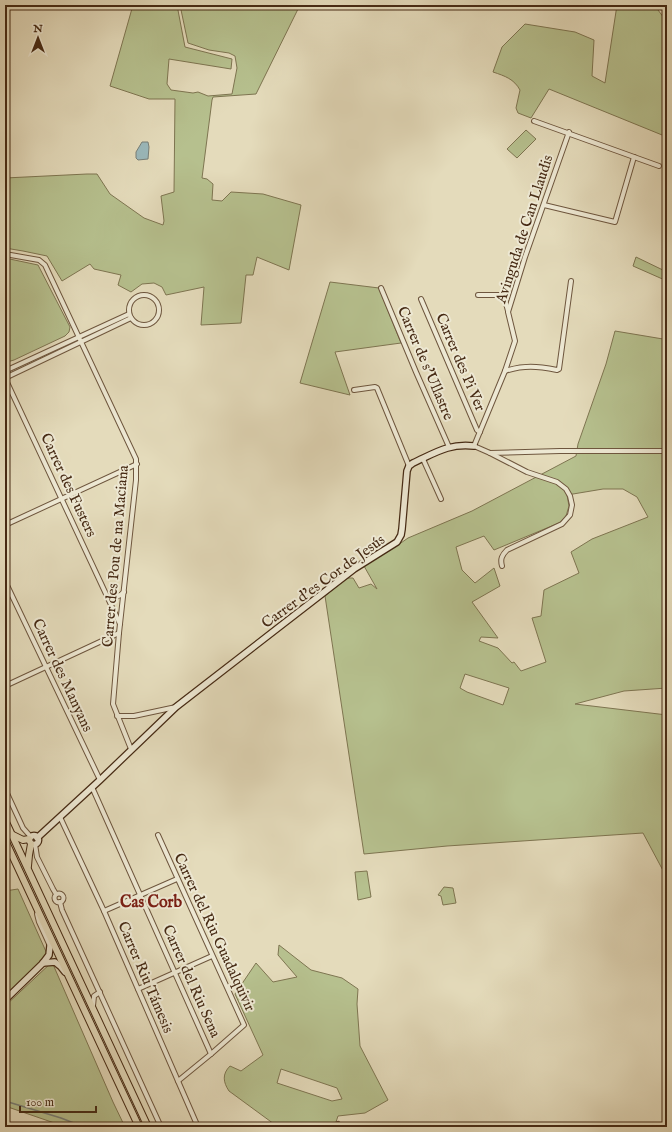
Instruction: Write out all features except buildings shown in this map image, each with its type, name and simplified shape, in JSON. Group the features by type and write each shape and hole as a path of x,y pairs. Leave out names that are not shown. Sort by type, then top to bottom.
{"main road":[{"path":"5,820 148,1127"},
{"path":"12,834 23,840 33,840 28,859 28,870"},
{"path":"5,840 139,1127"}],"street":[{"path":"534,121 569,132 659,166"},
{"name":"Avinguda de Can Llaudis","path":"474,446 516,341 508,312 569,132"},
{"path":"544,205 615,222 634,157"},
{"name":"Carrer des Pou de na Maciana","path":"5,254 39,260 45,265 133,452 137,464 113,704 131,750"},
{"path":"505,371 530,366 557,370 559,369 571,281"},
{"name":"Carrer de s'Ullastre","path":"381,288 449,447"},
{"path":"148,295 156,301 158,305 158,314 152,322 143,325 131,318 129,314 128,308 130,303 137,296 148,295"},
{"path":"478,295 504,296 508,312"},
{"name":"Carrer des Pi Ver","path":"421,299 477,430 480,432"},
{"path":"5,371 129,314"},
{"path":"5,378 131,318"},
{"name":"Carrer des Fusters","path":"5,378 120,624"},
{"path":"354,390 377,388 409,466 449,447 461,445 474,446 527,472 557,482 566,489 570,496 572,505 570,515 562,524 507,550 503,554 501,560 502,566"},
{"path":"490,453 584,450 667,450"},
{"path":"422,459 441,499"},
{"path":"5,525 137,464"},
{"name":"Carrer d'es Cor de Jesús","path":"60,817 176,707 354,569 397,542 401,535 402,529 407,471 409,466"},
{"name":"Carrer des Manyans","path":"5,581 100,780"},
{"path":"108,597 120,596 124,592"},
{"path":"5,686 119,633"},
{"path":"118,716 134,716 176,707"},
{"name":"Carrer del Riu Sena","path":"92,787 176,972 211,1054"},
{"path":"5,790 23,828 33,840 37,857 56,894 54,897 55,900 60,902 62,910 162,1127"},
{"path":"33,840 60,817"},
{"name":"Carrer Riu Támesis","path":"60,817 104,911 198,1127"},
{"name":"Carrer del Riu Guadalquivir","path":"158,835 244,1025 178,1082"},
{"path":"104,911 177,879"},
{"path":"56,894 60,893 64,896 60,902"},
{"path":"5,1000 43,963 49,955 50,946 39,922 36,906"},
{"path":"138,989 212,956"},
{"path":"43,963 55,962 67,974"},
{"path":"93,1008 94,996 100,992"},
{"path":"334,1127 338,1124"}],"green space":[{"path":"133,5 177,5 185,47 232,59 231,69 169,59 167,84 171,90 193,93 198,92 208,96 232,94 237,68 235,56 229,53 209,50 188,43 180,5 300,5 256,94 213,97 212,100 202,178 207,179 213,184 212,200 222,201 231,192 263,194 301,205 289,270 257,257 253,275 246,275 241,323 201,325 204,287 166,295 162,287 154,283 142,284 131,292 118,285 121,275 94,269 90,264 62,281 47,256 5,248 5,178 97,174 110,194 144,218 163,225 164,221 161,196 174,192 175,99 149,99 110,86"},
{"path":"617,5 656,5 655,6 667,22 667,137 549,89 531,118 518,113 516,108 520,90 518,86 505,77 493,72 502,47 525,24 575,32 594,40 592,76 605,83"},
{"path":"526,130 536,139 517,158 507,149"},
{"path":"636,257 667,272 667,281 633,266"},
{"path":"5,258 38,265 70,327 69,332 65,336 7,362 5,361"},
{"path":"330,282 379,288 401,343 335,352 350,395 300,383"},
{"path":"615,331 663,339 667,336 667,688 624,691 575,704 667,715 667,878 643,833 447,846 364,854 325,596 347,578 353,578 359,588 371,584 377,589 364,566 408,538 472,511 576,456 578,444 606,364","holes":["603,489 623,489 637,497 648,517 592,539 571,552 579,573 544,590 541,616 532,618 546,662 521,671 514,662 512,663 498,648 479,641 481,637 498,638 472,602 500,586 494,568 475,583 462,570 456,547 484,536 494,550 559,523 566,516 569,506 567,495","465,674 509,688 503,705 460,688"]},
{"path":"367,871 371,897 358,900 355,872"},
{"path":"444,887 453,888 456,903 443,905 441,896 438,895"},
{"path":"18,889 48,956 5,998 5,891"},
{"path":"279,945 311,970 342,978 358,989 357,1004 360,1046 388,1100 365,1113 338,1116 336,1122 330,1127 282,1127 274,1124 229,1091 224,1078 227,1069 230,1066 241,1071 263,1055 235,994 256,963 273,982 297,977 278,955","holes":["281,1069 337,1088 342,1099 332,1101 277,1083"]},
{"path":"52,962 125,1127 66,1127 5,1106 5,1006"}],"water":[{"path":"142,142 148,142 148,159 138,160 136,158 136,152"}],"waterway":[{"path":"5,1101 61,1118 84,1127"}],"district":[{"name":"Cas Corb","path":"151,901"}]}
